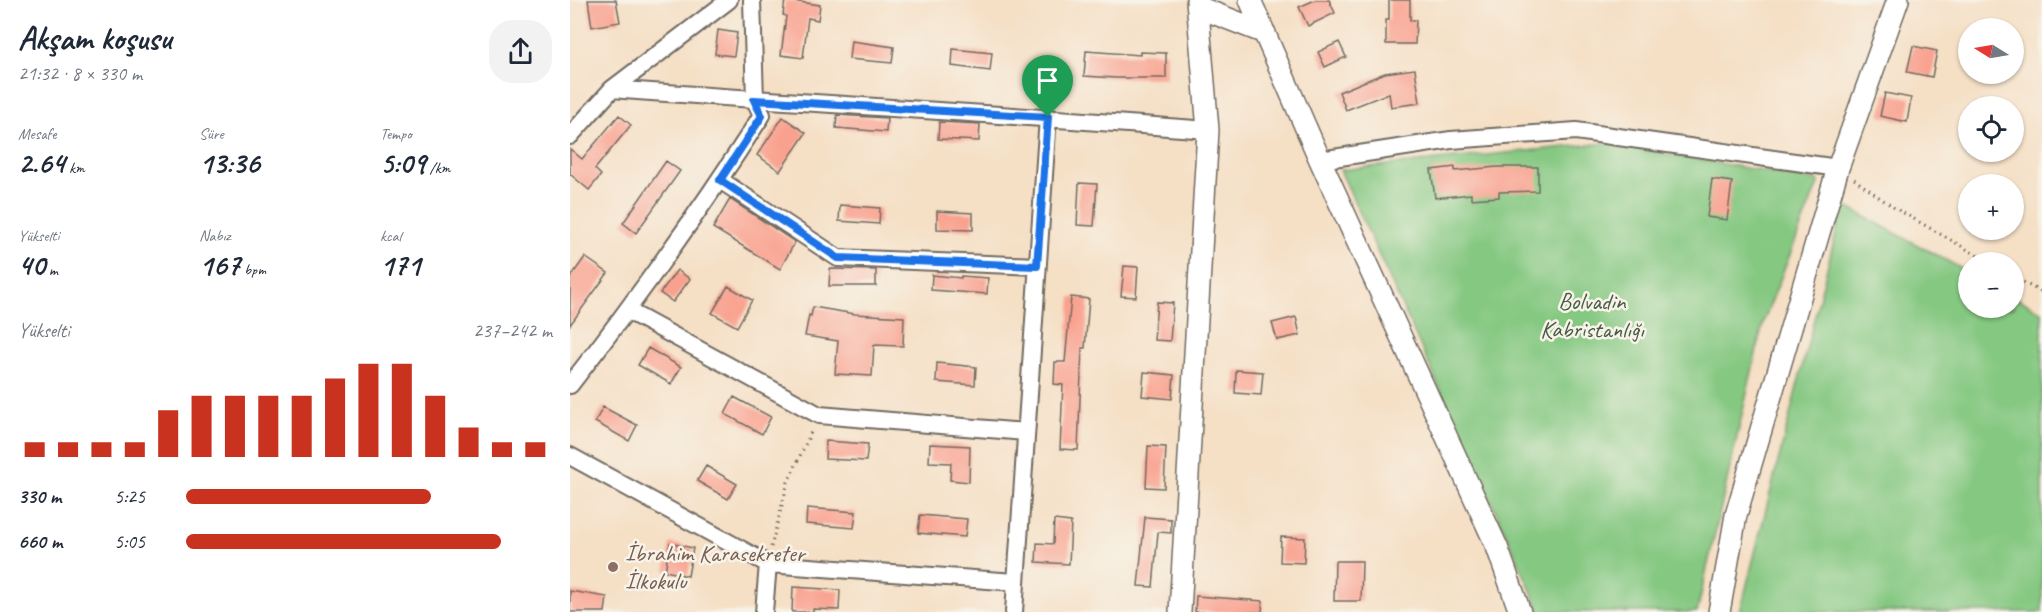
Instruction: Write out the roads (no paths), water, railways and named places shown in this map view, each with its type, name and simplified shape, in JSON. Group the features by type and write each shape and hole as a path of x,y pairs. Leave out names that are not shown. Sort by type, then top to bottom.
{"street":[{"path":"570,136 612,89 729,0"},
{"path":"570,385 628,311 762,116 754,100 752,0"},
{"path":"1251,0 1320,160 1497,547 1520,612"},
{"path":"1719,612 1736,515 1838,168 1898,0"},
{"path":"1180,612 1208,130 1197,3 1265,33"},
{"path":"612,89 754,100 1048,117 1208,130"},
{"path":"1014,612 1048,117"},
{"path":"1320,160 1451,140 1576,131 1838,168"},
{"path":"720,180 838,258 1037,266"},
{"path":"628,311 819,415 1026,432"},
{"path":"570,456 768,564 1015,582"},
{"path":"764,612 768,564"}],"place":[{"name":"İbrahim Karasekreter İlkokulu","path":"613,567"}],"park label":[{"name":"Bolvadin Kabristanlığı","path":"1592,315"}]}
